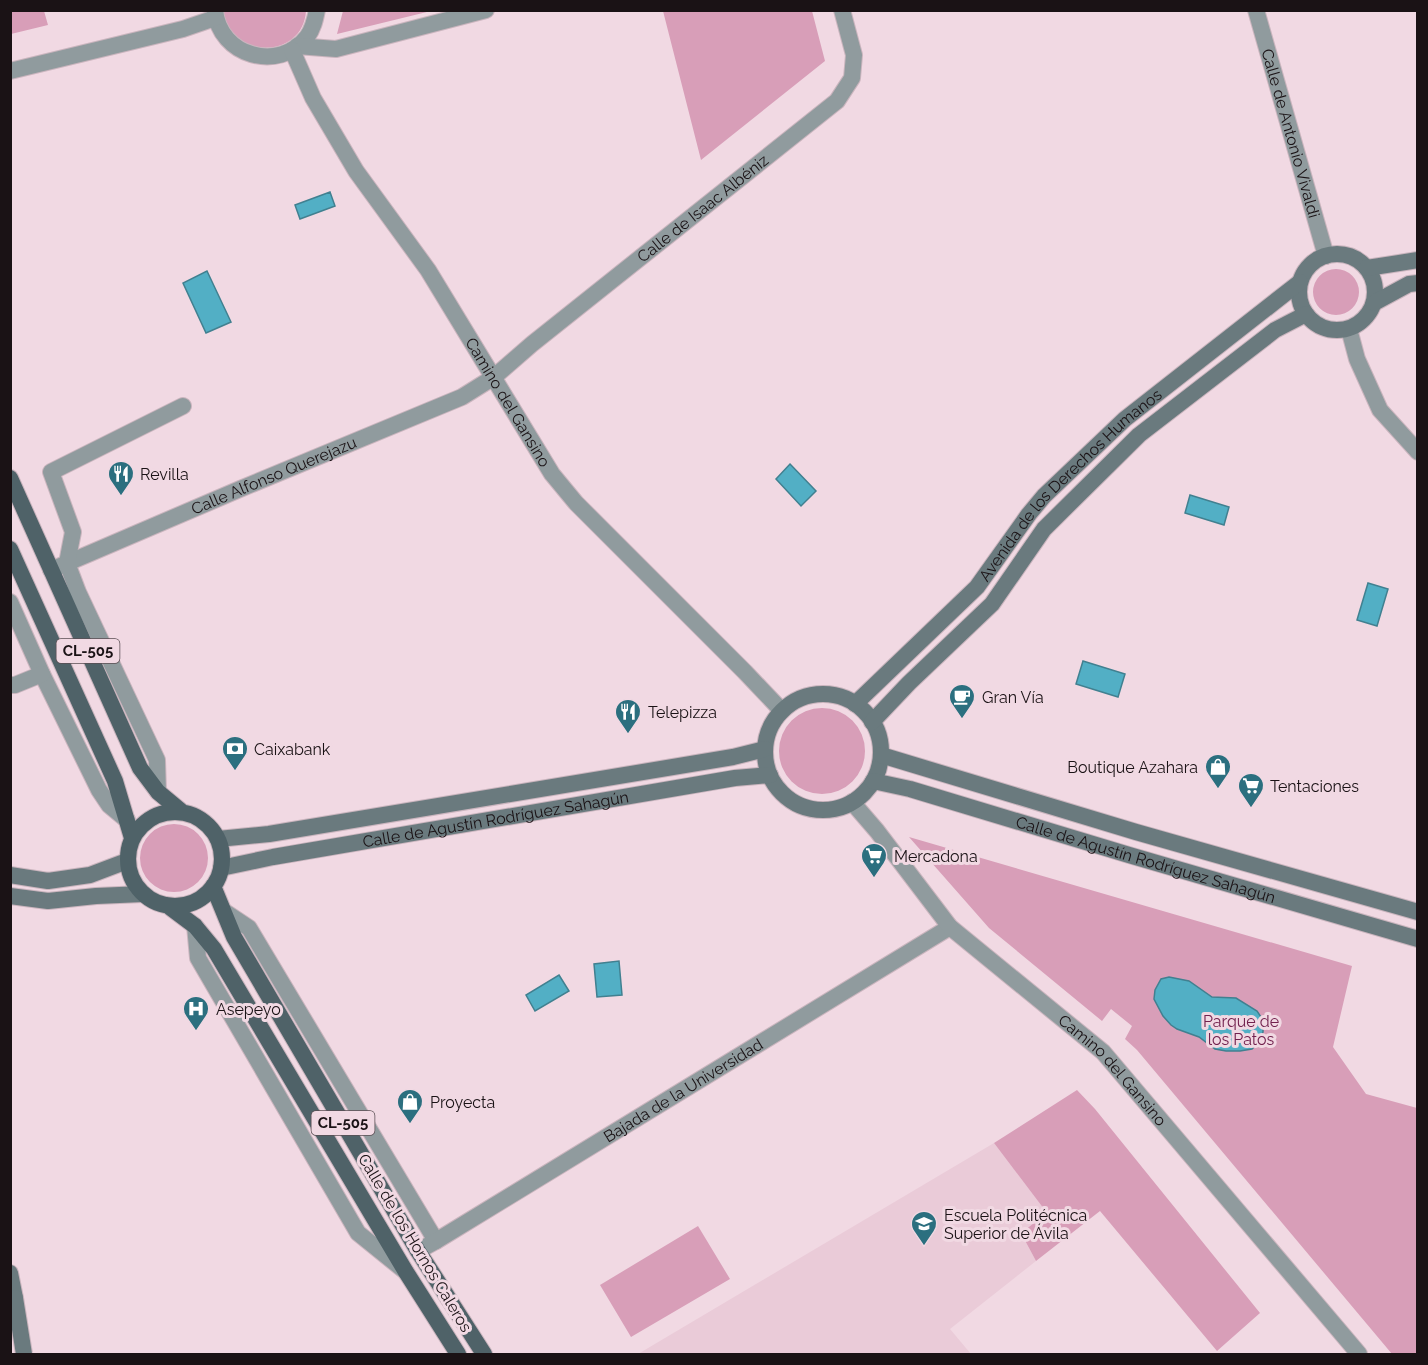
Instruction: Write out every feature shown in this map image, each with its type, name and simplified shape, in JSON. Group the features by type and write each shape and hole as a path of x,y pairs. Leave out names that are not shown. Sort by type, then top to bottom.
{"main road":[{"path":"1338,254 1358,260 1367,268 1373,278 1374,303 1360,323 1348,329 1324,328 1314,323 1306,314 1301,304 1300,282 1305,270 1315,261 1338,254"},
{"path":"1367,268 1418,260"},
{"name":"Avenida de los Derechos Humanos","path":"855,704 977,587 1044,496 1125,419 1300,282"},
{"path":"1374,303 1409,284 1418,283"},
{"name":"Avenida de los Derechos Humanos","path":"872,722 909,683 992,604 1044,529 1139,435 1275,330 1306,314"},
{"name":"CL-505","path":"10,478 140,768 158,792 182,812 193,815 212,829 218,839"},
{"name":"CL-505","path":"10,549 116,781 132,838 127,861"},
{"path":"817,694 830,695 855,704 865,712 879,738 880,755 873,781 864,793 852,802 837,808 821,810 805,807 790,800 778,789 766,762 766,738 770,728 782,711 804,697 817,694"},
{"name":"Calle de Agustín Rodríguez Sahagún","path":"218,839 269,834 733,757 765,749"},
{"name":"Calle de Agustín Rodríguez Sahagún","path":"880,755 1418,912"},
{"name":"Calle de Agustín Rodríguez Sahagún","path":"221,868 735,778 770,775"},
{"name":"Calle de Agustín Rodríguez Sahagún","path":"873,781 910,789 1418,939"},
{"path":"132,838 141,826 153,817 167,812 182,812"},
{"path":"10,875 48,881 90,875 127,861 132,879 143,894 154,902 180,906 204,896 218,878 222,853 218,839"},
{"name":"Calle de los Hornos Caleros","path":"213,886 234,937 418,1251 483,1354"},
{"path":"10,896 48,901 143,894"},
{"name":"Calle de los Hornos Caleros","path":"167,905 195,926 214,949 406,1272 458,1354"},
{"path":"10,1273 24,1354"}],"street":[{"path":"10,71 183,29 215,14 221,31 229,42 240,50 266,57 279,55 294,48 307,37 314,24 317,10"},
{"name":"Calle de Isaac Albéniz","path":"494,377 532,344 837,101 852,78 854,55 842,10"},
{"name":"Calle de Antonio Vivaldi","path":"1256,10 1326,256"},
{"path":"294,48 336,49 477,12"},
{"name":"Camino del Gansino","path":"294,48 313,98 356,171 428,270 552,474 576,503 737,663 782,711"},
{"path":"1348,329 1357,359 1380,410 1418,452"},
{"name":"Calle Alfonso Querejazu","path":"51,570 462,397 494,377"},
{"path":"158,792 157,760 78,592 67,563 73,532 51,472 183,406"},
{"path":"10,602 42,674 99,790 109,805 127,820"},
{"path":"10,685 42,674"},
{"name":"Camino del Gansino","path":"852,802 950,927 1103,1052 1359,1354"},
{"name":"Calle de los Hornos Caleros","path":"225,912 249,928 436,1241"},
{"name":"Bajada de la Universidad","path":"418,1251 950,927"}],"shaded area":[{"name":"Escuela Politécnica Superior de Ávila","path":"994,1143 1047,1213 1021,1233 1036,1261 950,1329 971,1354 638,1354"}],"green space":[{"path":"343,10 431,11 337,34"},
{"path":"10,11 44,11 48,25 11,34"},
{"path":"223,11 306,11 302,27 293,39 266,48 238,39 228,27"},
{"path":"663,11 812,11 825,61 701,160"},
{"path":"1336,269 1352,276 1359,292 1352,308 1336,315 1320,308 1313,292 1320,276"},
{"path":"822,708 846,715 858,727 865,751 858,775 846,787 822,794 798,787 786,775 779,751 786,727 798,715"},
{"path":"174,824 187,827 198,834 205,845 208,858 205,871 198,882 187,889 174,892 161,889 150,882 143,871 140,858 143,845 150,834 161,827"},
{"name":"Parque de los Patos","path":"909,837 1352,966 1333,1047 1366,1094 1417,1108 1417,1354 1392,1354 1137,1050 1125,1039 1132,1026 1111,1009 1102,1021 989,928"},
{"path":"1077,1090 1095,1109 1260,1313 1217,1351 1100,1211 1036,1261 1021,1233 1047,1213 994,1143"},
{"path":"698,1226 730,1279 631,1337 600,1285"}],"water":[{"path":"330,192 335,206 300,219 295,205"},
{"path":"207,271 231,322 206,333 183,283"},
{"path":"790,464 816,491 801,506 776,479"},
{"path":"1190,495 1229,507 1224,525 1185,513"},
{"path":"1368,583 1388,589 1377,626 1357,620"},
{"path":"1083,661 1125,674 1118,697 1076,684"},
{"path":"619,961 622,995 597,997 594,964"},
{"path":"559,975 569,991 535,1011 526,995"},
{"path":"1169,977 1189,981 1212,997 1236,998 1257,1011 1263,1020 1263,1032 1258,1043 1252,1049 1240,1051 1215,1049 1199,1037 1171,1025 1154,999 1155,990 1161,979"}],"place":[{"name":"Revilla","path":"121,497"},
{"name":"Gran Vía","path":"962,720"},
{"name":"Telepizza","path":"628,735"},
{"name":"Caixabank","path":"235,772"},
{"name":"Boutique Azahara","path":"1218,790"},
{"name":"Tentaciones","path":"1251,809"},
{"name":"Mercadona","path":"874,879"},
{"name":"Asepeyo","path":"196,1032"},
{"name":"Proyecta","path":"410,1125"},
{"name":"Escuela Politécnica Superior de Ávila","path":"924,1247"}]}
